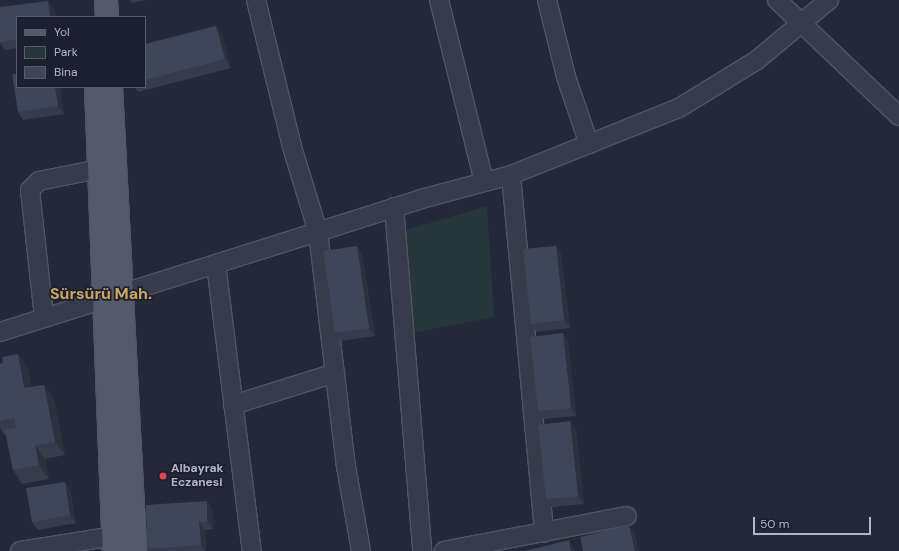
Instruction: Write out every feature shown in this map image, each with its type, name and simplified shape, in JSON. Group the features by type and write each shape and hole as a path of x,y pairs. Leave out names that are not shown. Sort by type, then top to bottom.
{"main road":[{"path":"92,0 93,16"},
{"path":"106,0 107,16"},
{"path":"96,88 99,169 113,296 135,551"},
{"path":"111,88 114,544"}],"street":[{"path":"256,0 292,147 318,232 335,373 361,551"},
{"path":"439,0 484,182"},
{"path":"547,0 566,77 589,144"},
{"path":"777,0 803,22 899,116"},
{"path":"0,332 394,207 511,175 679,108 757,60 829,0"},
{"path":"44,317 30,190 38,181 99,169"},
{"path":"511,175 544,532"},
{"path":"394,207 422,551"},
{"path":"216,264 252,551"},
{"path":"233,405 335,373"},
{"path":"444,551 627,516"},
{"path":"20,551 114,544"}],"green space":[{"path":"487,206 494,317 412,333 403,231"}],"building":[{"path":"48,1 50,16 16,16 16,39 0,42 0,7"},
{"path":"216,26 225,59 146,80 146,44"},
{"path":"12,74 16,74 16,88 55,88 58,106 18,112"},
{"path":"357,246 369,328 335,333 323,251"},
{"path":"556,246 564,320 531,324 523,249"},
{"path":"563,333 571,408 538,411 530,337"},
{"path":"18,354 24,388 44,385 55,442 35,445 39,465 13,470 5,430 16,428 14,418 0,421 0,364 3,363 2,357"},
{"path":"570,421 578,496 546,499 538,425"},
{"path":"65,482 70,515 32,522 26,488"},
{"path":"207,501 207,521 199,522 201,545 147,549 146,505"},
{"path":"629,525 635,551 583,551 580,537"},
{"path":"569,540 571,551 525,551"}],"place":[{"name":"Albayrak Eczanesi","path":"163,476"}],"district":[{"name":"Sürsürü Mah.","path":"101,294"}]}
